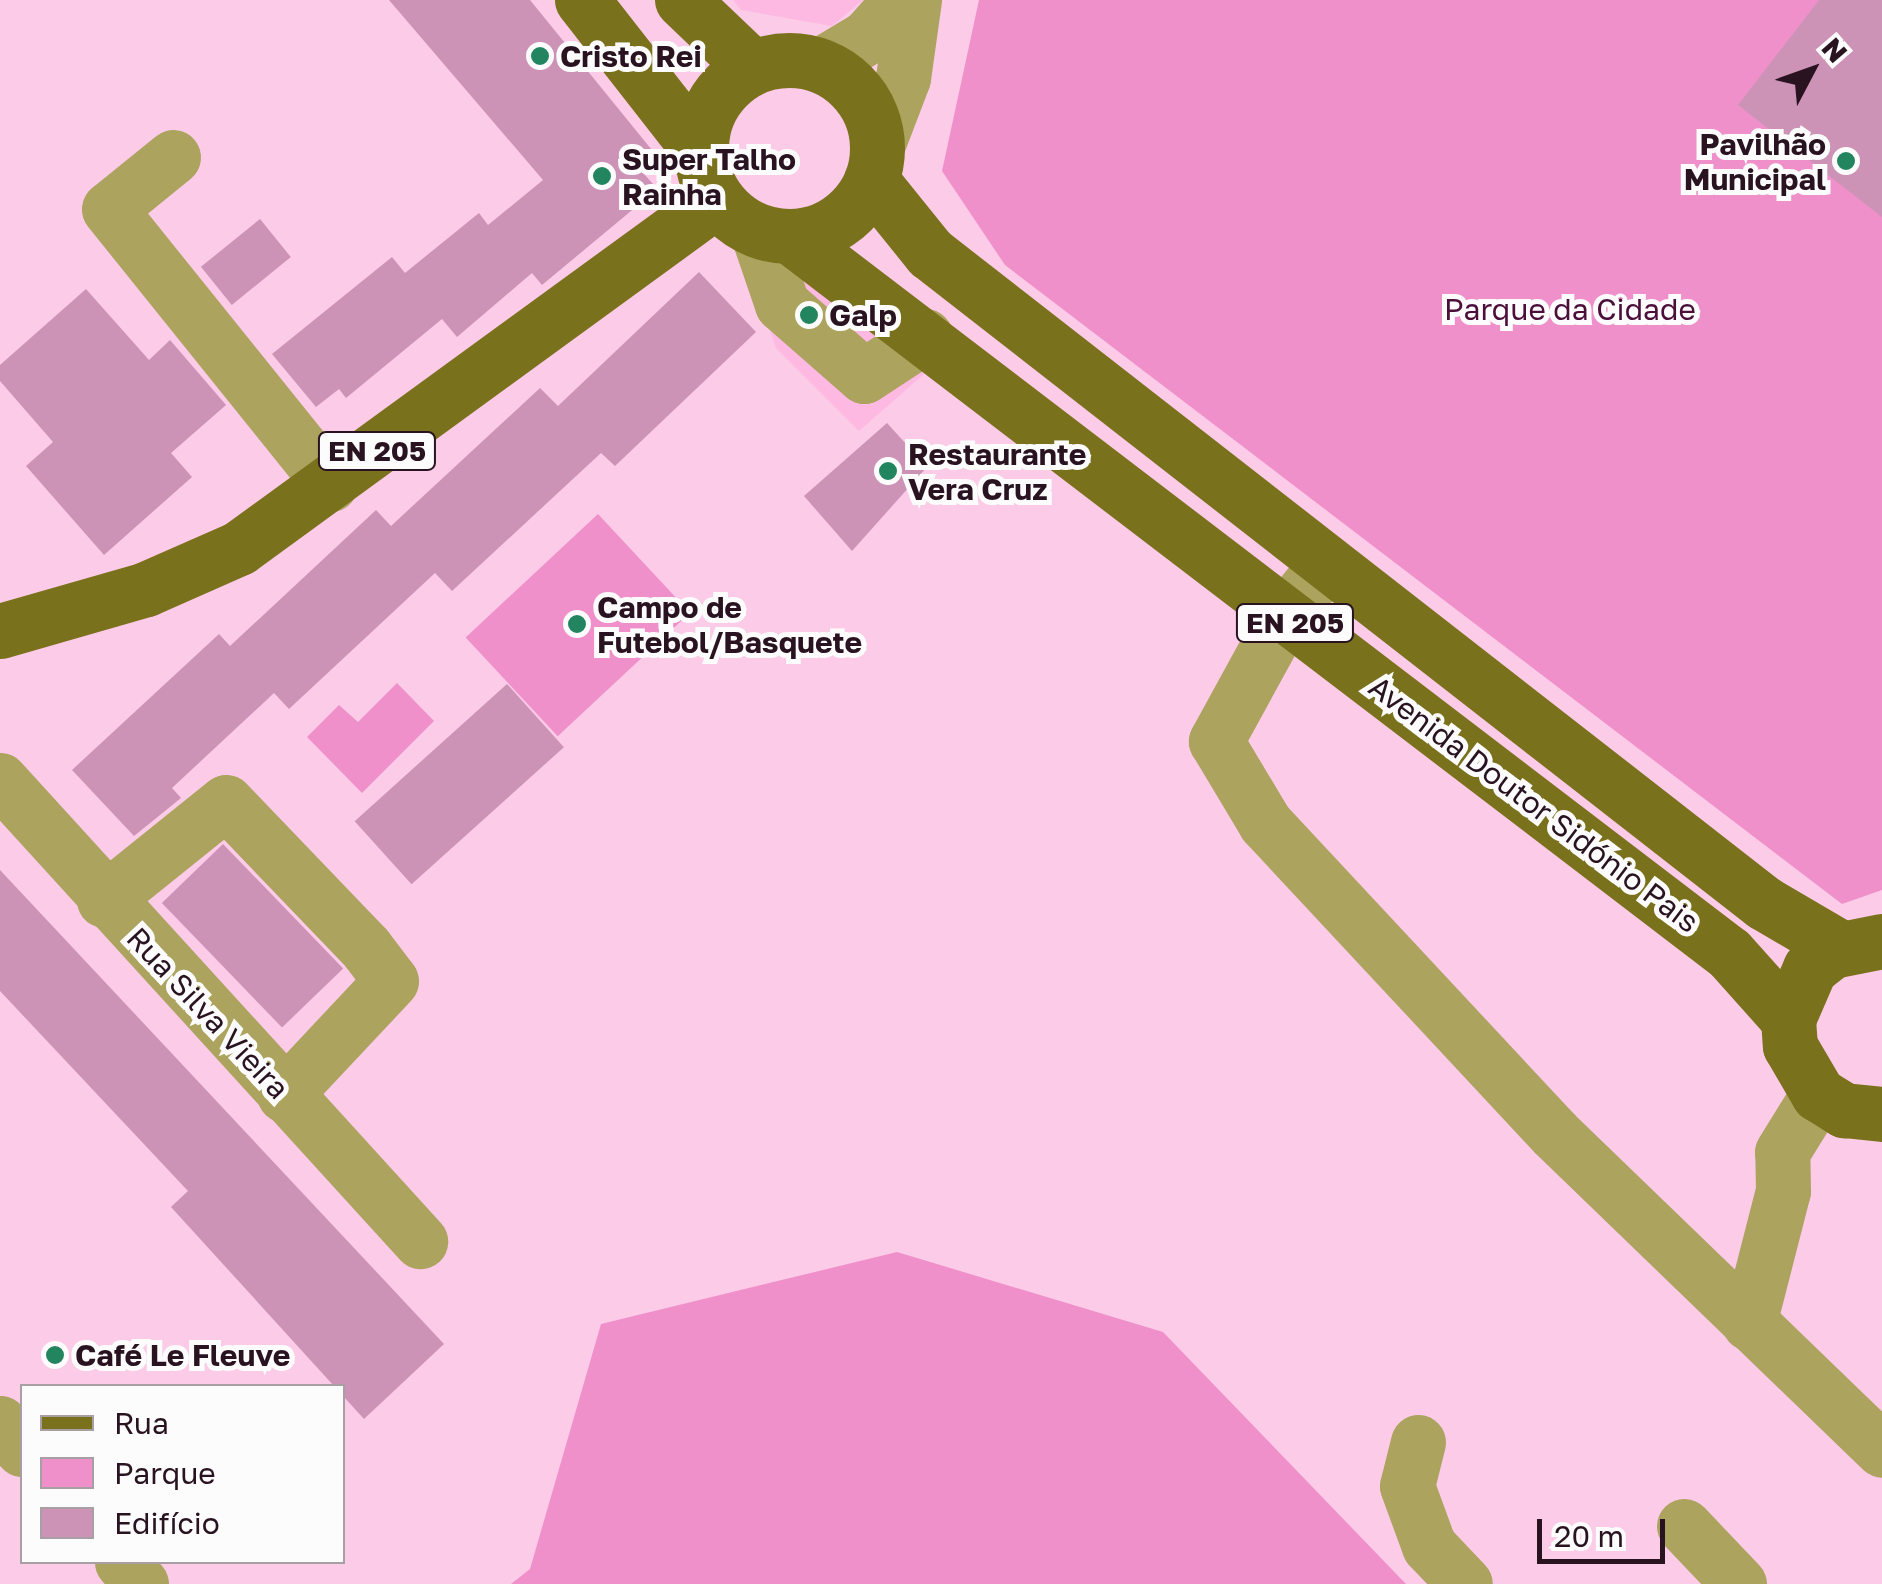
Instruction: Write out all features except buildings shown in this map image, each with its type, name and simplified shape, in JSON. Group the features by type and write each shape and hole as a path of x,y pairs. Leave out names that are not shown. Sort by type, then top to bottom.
{"main road":[{"name":"Avenida Doutor Sidónio Pais","path":"582,0 741,205 926,336 1729,952 1788,1018"},
{"path":"682,0 752,67"},
{"path":"741,205 714,101 752,67 820,65"},
{"name":"EN 205","path":"0,631 146,590 239,548 741,205 840,221 874,163 861,97 820,65"},
{"name":"Avenida Doutor Sidónio Pais","path":"874,163 930,253 1764,904 1861,944"},
{"name":"EN 205","path":"1818,1094 1790,1046 1788,1018 1810,968 1861,944"},
{"path":"1818,1094 1882,1114"}],"street":[{"path":"820,65 867,37 900,0"},
{"path":"874,163 899,92 914,0"},
{"path":"173,157 110,210 330,484"},
{"path":"1326,563 1285,615 1216,741 1265,824 1554,1133 1882,1450"},
{"name":"Rua Silva Vieira","path":"0,780 104,900 420,1242"},
{"path":"104,900 226,802 366,948 391,981 284,1096"},
{"path":"1748,1323 1784,1190 1782,1152 1818,1094"},
{"path":"0,1424 20,1447"},
{"path":"1418,1442 1407,1486 1429,1546 1465,1584"},
{"path":"1684,1526 1739,1584"},
{"path":"124,1564 141,1584"}],"shaded area":[{"path":"733,0 863,0 832,26 741,10"},
{"name":"Galp","path":"747,264 812,281 924,374 859,431 776,348"}],"green space":[{"name":"Parque da Cidade","path":"979,0 1882,0 1882,890 1842,904 1005,265 942,171"},
{"name":"Campo de Futebol/Basquete","path":"598,514 690,613 558,736 466,637"},
{"path":"397,683 434,721 362,793 307,737 339,705 358,722"},
{"path":"897,1252 1163,1332 1406,1584 511,1584 530,1569 601,1324"}],"place":[{"name":"Cristo Rei","path":"540,56"},
{"name":"Pavilhão Municipal","path":"1846,161"},
{"name":"Super Talho Rainha","path":"602,176"},
{"name":"Galp","path":"809,315"},
{"name":"Restaurante Vera Cruz","path":"888,471"},
{"name":"Campo de Futebol/Basquete","path":"577,624"},
{"name":"Café Le Fleuve","path":"55,1355"}]}
